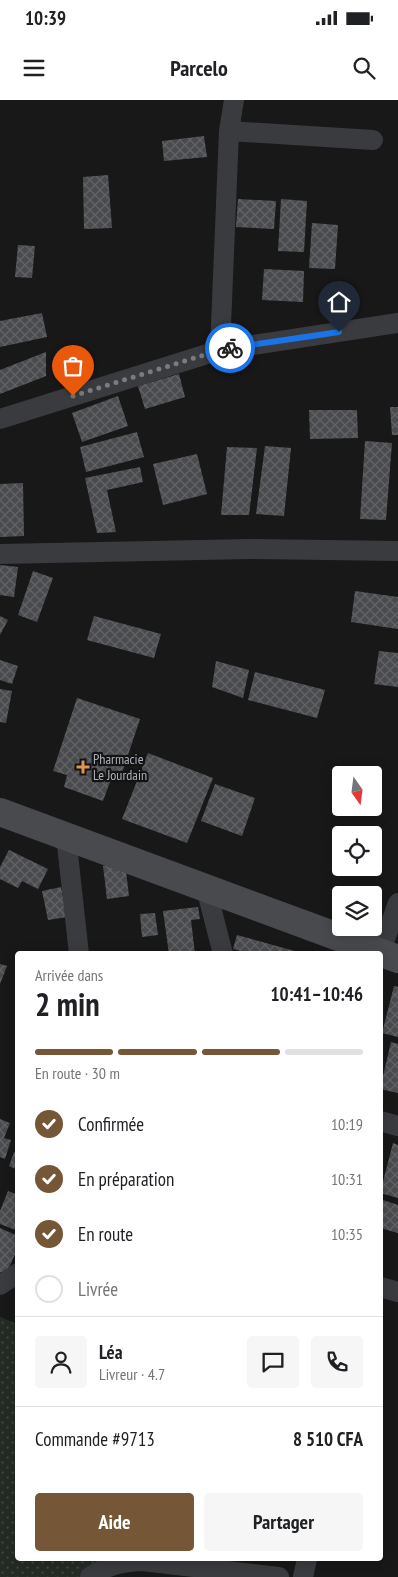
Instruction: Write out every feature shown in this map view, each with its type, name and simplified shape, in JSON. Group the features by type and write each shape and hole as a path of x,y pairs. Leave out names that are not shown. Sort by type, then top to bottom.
{"main road":[{"path":"0,812 375,951"},
{"path":"383,954 398,959"}],"street":[{"path":"220,350 229,131 234,100"},
{"path":"229,131 373,140"},
{"path":"0,419 220,350 398,323"},
{"path":"0,554 250,549 398,551"},
{"path":"66,836 79,951"},
{"path":"206,888 222,951"},
{"path":"381,951 398,903"},
{"path":"383,1122 398,1126"},
{"path":"0,1285 15,1275"},
{"path":"383,1288 398,1292"},
{"path":"303,1577 307,1561"},
{"path":"90,1577 98,1571 120,1562 142,1562 280,1577"}],"shaded area":[{"path":"0,1317 15,1323 15,1561 109,1561 84,1577 0,1577"}],"building":[{"path":"204,136 207,157 164,161 162,141"},
{"path":"108,175 112,228 84,229 83,177"},
{"path":"238,199 276,201 274,229 236,227"},
{"path":"281,199 307,201 304,252 278,251"},
{"path":"312,223 338,225 335,269 309,268"},
{"path":"18,245 35,246 32,278 15,277"},
{"path":"264,269 304,271 303,302 262,300"},
{"path":"42,313 47,337 0,347 0,321"},
{"path":"46,352 46,376 0,394 0,370"},
{"path":"179,374 185,397 145,409 138,386"},
{"path":"118,396 128,426 82,442 72,413"},
{"path":"390,407 398,407 398,435 392,435"},
{"path":"309,410 357,410 358,438 310,439"},
{"path":"137,432 144,457 86,472 80,447"},
{"path":"365,441 392,443 386,520 360,519"},
{"path":"265,446 291,448 284,516 256,514"},
{"path":"227,447 257,448 249,515 221,515"},
{"path":"197,454 207,494 163,505 153,464"},
{"path":"140,467 143,482 107,490 116,532 97,533 85,478"},
{"path":"23,483 24,536 0,537 0,484"},
{"path":"0,565 18,567 14,597 0,595"},
{"path":"33,571 53,578 37,622 18,615"},
{"path":"355,591 398,597 398,629 351,622"},
{"path":"0,616 8,620 0,635"},
{"path":"94,616 161,634 154,658 87,640"},
{"path":"379,651 398,653 398,687 374,684"},
{"path":"0,660 18,666 12,684 0,680"},
{"path":"216,661 249,670 243,698 212,687"},
{"path":"255,672 325,690 317,718 248,700"},
{"path":"0,689 12,691 6,723 0,722"},
{"path":"77,698 140,719 122,773 114,771 103,801 64,787 67,775 53,771"},
{"path":"148,753 213,778 187,843 122,819"},
{"path":"215,784 255,798 242,836 201,821"},
{"path":"9,850 48,869 38,889 22,881 18,888 0,879 0,867"},
{"path":"125,863 129,896 107,899 103,866"},
{"path":"61,887 67,917 48,920 42,891"},
{"path":"198,907 200,919 191,920 195,951 169,951 163,911"},
{"path":"155,913 158,935 142,937 140,914"},
{"path":"237,935 295,951 241,951 233,949"},
{"path":"0,964 7,966 0,984"},
{"path":"394,986 398,987 398,1037 383,1033"},
{"path":"391,1042 398,1044 398,1093 383,1090 383,1076"},
{"path":"0,1119 10,1123 4,1138 11,1140 5,1159 0,1157"},
{"path":"393,1143 398,1145 398,1198 383,1194 383,1181"},
{"path":"14,1152 15,1152 15,1169 9,1166"},
{"path":"8,1191 15,1194 15,1230 0,1224 0,1211"},
{"path":"383,1200 398,1205 398,1233 383,1229"},
{"path":"0,1228 15,1235 15,1254 6,1274 0,1272"}],"way so far":[{"path":"73,396 230,348"}],"place":[{"name":"Pharmacie Le Jourdain","path":"83,767"}],"route":[{"path":"230,348 339,332"}]}
